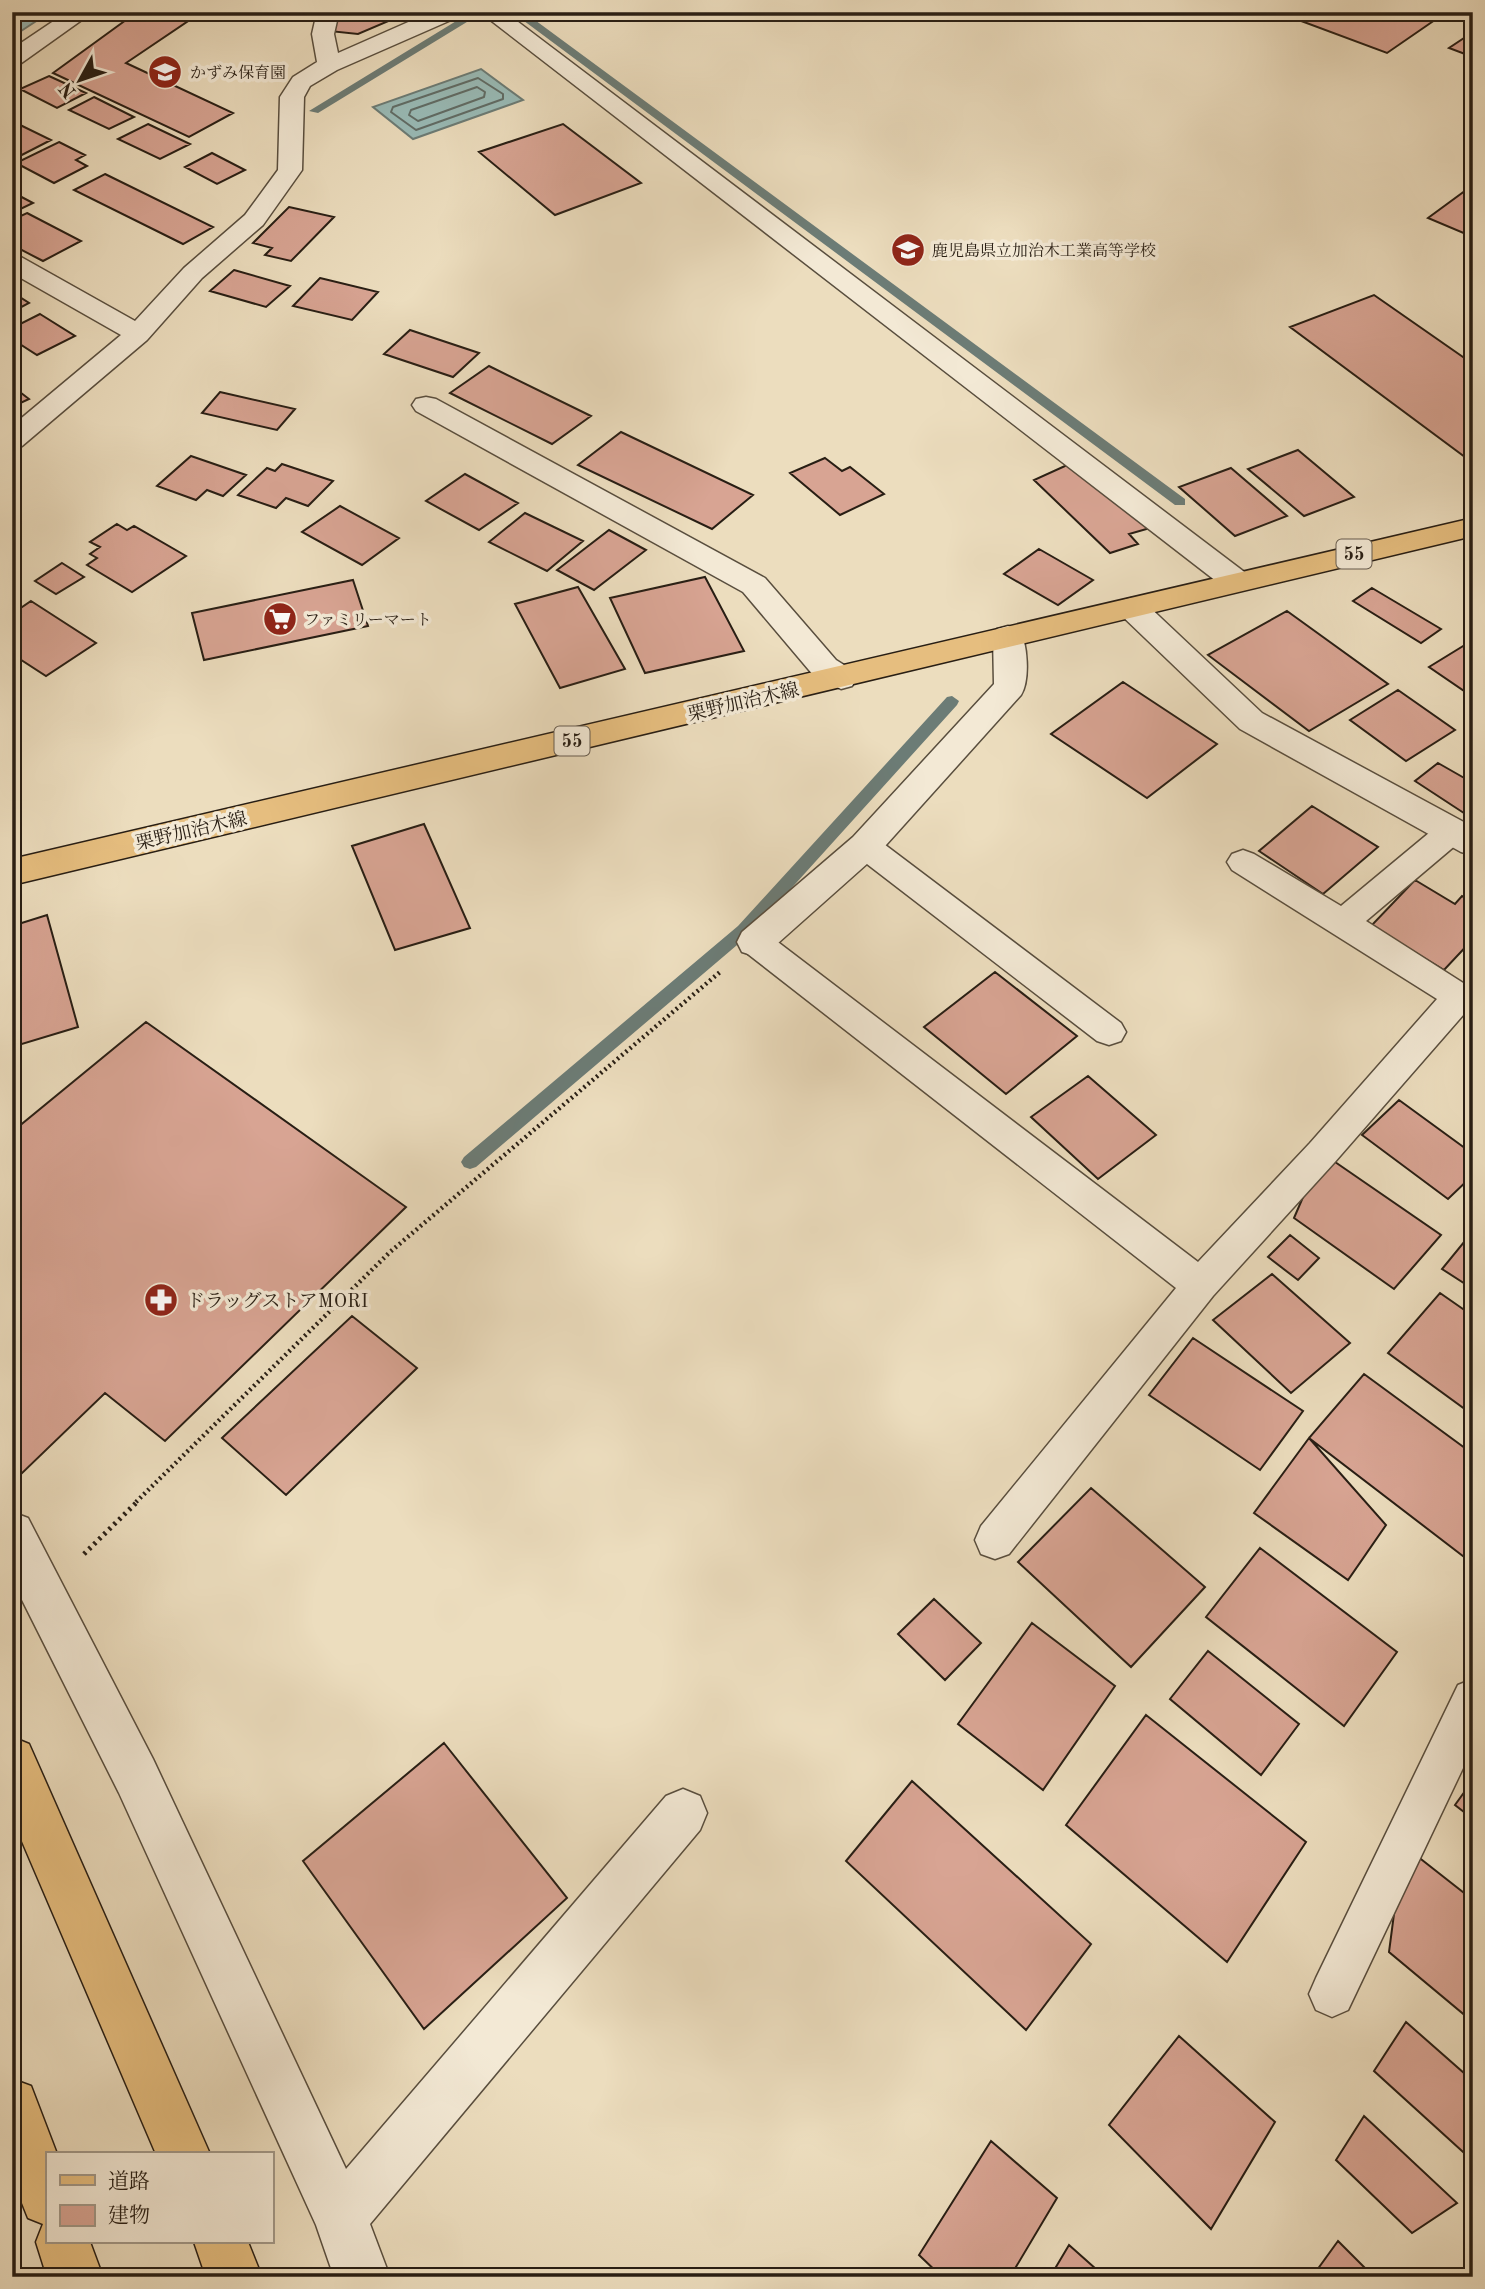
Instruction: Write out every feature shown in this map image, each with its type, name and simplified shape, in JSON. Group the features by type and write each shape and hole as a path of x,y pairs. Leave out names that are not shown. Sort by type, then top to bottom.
{"main road":[{"name":"栗野加治木線","path":"12,872 1473,527"},
{"path":"12,1761 182,2152"},
{"path":"12,2105 46,2196"},
{"path":"65,2244 75,2277"},
{"path":"222,2244 234,2277"}],"street":[{"path":"12,59 82,12"},
{"path":"328,12 323,34 329,65"},
{"path":"12,440 138,334 193,273 254,220 290,170 292,97 301,82 329,65 450,12"},
{"path":"491,12 1236,581"},
{"path":"12,262 138,334"},
{"path":"426,405 754,585 825,668 841,678"},
{"path":"1132,608 1251,721 1462,837"},
{"path":"755,942 865,846 1010,687 1008,636"},
{"path":"12,1533 136,1776 340,2217 362,2277"},
{"path":"340,2217 683,1813"}],"lane":[{"path":"1343,922 1462,837"},
{"path":"865,846 1109,1032"},
{"path":"995,1540 1200,1285 1264,1219 1459,997 1343,922 1243,862"},
{"path":"755,942 1200,1285"},
{"path":"1332,1994 1473,1700"}],"path":[{"path":"43,1594 390,1252 755,942"}],"water":[{"path":"12,12 50,12 12,37"},
{"path":"481,69 523,100 413,139 373,107"}],"building":[{"path":"137,12 197,15 126,63 233,113 189,137 53,73"},
{"path":"336,12 405,14 358,34 329,31"},
{"path":"1277,12 1445,12 1445,13 1387,53"},
{"path":"1473,32 1473,57 1449,48"},
{"path":"49,76 86,93 57,108 20,89"},
{"path":"94,97 134,117 109,129 69,110"},
{"path":"12,121 51,140 12,160"},
{"path":"148,124 190,144 160,159 118,139"},
{"path":"563,124 641,183 555,215 479,152"},
{"path":"59,142 85,155 76,160 87,166 54,183 16,163"},
{"path":"212,153 245,170 217,184 185,167"},
{"path":"105,174 213,227 183,244 74,190"},
{"path":"1473,185 1473,237 1428,218"},
{"path":"14,193 33,203 12,213"},
{"path":"289,207 334,217 291,261 265,255 272,248 253,243"},
{"path":"27,213 81,241 43,261 12,245 12,220"},
{"path":"234,270 290,286 266,307 210,291"},
{"path":"320,278 378,292 352,320 293,306"},
{"path":"12,292 29,303 12,312"},
{"path":"1374,295 1473,364 1473,463 1290,327"},
{"path":"40,314 75,336 37,355 12,339 12,328"},
{"path":"410,330 479,353 453,377 384,354"},
{"path":"489,366 591,416 552,444 450,393"},
{"path":"12,386 29,399 12,407"},
{"path":"220,392 295,409 277,430 202,413"},
{"path":"621,432 753,495 712,529 578,465"},
{"path":"1298,450 1354,497 1304,516 1248,469"},
{"path":"191,456 246,475 223,496 207,490 196,500 157,486"},
{"path":"825,458 842,471 850,467 884,494 840,515 790,473"},
{"path":"1076,461 1150,528 1129,534 1138,544 1110,553 1034,480"},
{"path":"282,464 333,481 308,506 286,498 276,508 238,495 267,468 275,471"},
{"path":"1231,468 1287,516 1235,536 1179,487"},
{"path":"465,474 518,503 479,530 426,501"},
{"path":"340,506 399,538 362,565 302,532"},
{"path":"525,513 583,541 547,571 489,542"},
{"path":"117,524 127,530 134,526 186,556 132,592 87,565 97,558 90,554 100,547 90,542"},
{"path":"609,530 646,550 594,590 557,570"},
{"path":"1039,549 1093,580 1058,605 1004,574"},
{"path":"62,563 84,577 56,594 35,581"},
{"path":"705,577 744,651 645,673 610,598"},
{"name":"ファミリーマート","path":"353,580 368,626 204,660 192,613"},
{"path":"578,587 625,669 560,688 515,604"},
{"path":"1372,588 1441,629 1421,643 1353,601"},
{"path":"31,601 96,643 46,676 12,654 12,614"},
{"path":"1287,611 1388,684 1309,731 1208,655"},
{"path":"1473,640 1473,697 1429,667"},
{"path":"1123,682 1217,744 1147,798 1051,734"},
{"path":"1398,690 1455,730 1406,761 1350,720"},
{"path":"1438,763 1473,783 1473,819 1415,781"},
{"path":"1312,806 1378,847 1323,894 1259,851"},
{"path":"424,824 470,928 395,950 352,846"},
{"path":"1415,880 1455,904 1462,896 1473,902 1473,939 1444,970 1371,926"},
{"path":"47,915 78,1027 12,1047 12,926"},
{"path":"995,972 1077,1036 1006,1094 924,1027"},
{"name":"ドラッグストアMORI","path":"146,1022 406,1207 165,1441 105,1393 17,1478 12,1469 12,1132"},
{"path":"1088,1076 1156,1135 1098,1179 1031,1117"},
{"path":"1399,1100 1473,1154 1473,1175 1448,1199 1362,1135"},
{"path":"1322,1153 1441,1235 1394,1289 1294,1218"},
{"path":"1473,1231 1473,1289 1442,1269"},
{"path":"1290,1235 1319,1258 1298,1280 1268,1257"},
{"path":"1272,1274 1350,1343 1291,1393 1213,1320"},
{"path":"1440,1293 1473,1316 1473,1415 1388,1353"},
{"path":"352,1316 417,1368 286,1495 222,1438"},
{"path":"1193,1338 1303,1411 1260,1470 1149,1395"},
{"path":"1364,1374 1473,1454 1472,1563 1309,1438"},
{"path":"1309,1438 1386,1525 1348,1580 1254,1513"},
{"path":"1091,1488 1205,1587 1131,1667 1018,1562"},
{"path":"1260,1548 1397,1652 1344,1726 1206,1617"},
{"path":"934,1599 981,1643 945,1680 898,1634"},
{"path":"1032,1623 1115,1686 1043,1790 958,1724"},
{"path":"1208,1651 1299,1724 1261,1775 1170,1699"},
{"path":"1146,1715 1306,1842 1227,1962 1066,1825"},
{"path":"444,1743 567,1898 424,2029 303,1861"},
{"path":"1473,1780 1473,1819 1455,1805"},
{"path":"912,1781 1091,1944 1026,2030 846,1861"},
{"path":"1403,1845 1473,1900 1473,2022 1389,1952"},
{"path":"1406,2022 1473,2081 1473,2161 1374,2071"},
{"path":"1179,2036 1275,2122 1211,2229 1109,2125"},
{"path":"1364,2116 1457,2203 1412,2233 1336,2160"},
{"path":"991,2141 1057,2198 1010,2277 942,2277 919,2255"},
{"path":"1338,2241 1374,2277 1312,2277"},
{"path":"1069,2245 1105,2277 1050,2277"}],"waterway":[{"path":"517,12 1180,502"},
{"path":"314,111 475,14"},
{"path":"470,1162 744,930 952,701"}],"place":[{"name":"かずみ保育園","path":"165,72"},
{"name":"鹿児島県立加治木工業高等学校","path":"908,250"},
{"name":"ファミリーマート","path":"280,619"},
{"name":"ドラッグストアMORI","path":"161,1300"}]}
